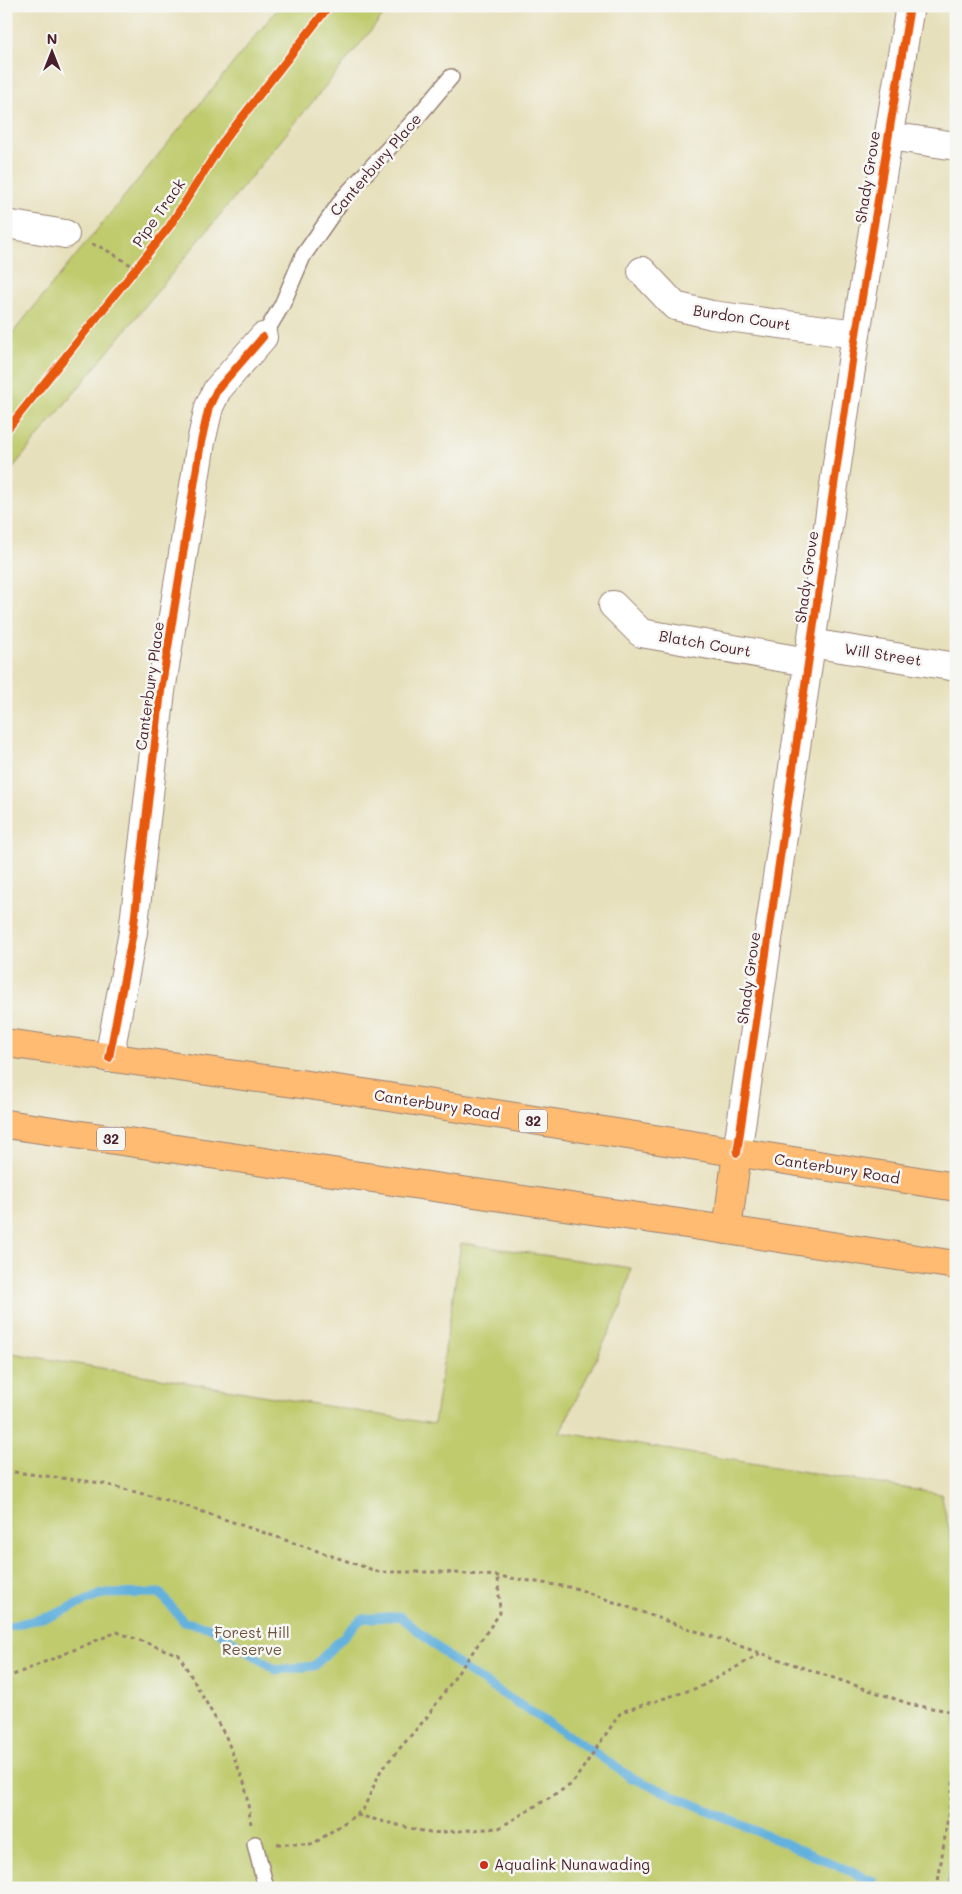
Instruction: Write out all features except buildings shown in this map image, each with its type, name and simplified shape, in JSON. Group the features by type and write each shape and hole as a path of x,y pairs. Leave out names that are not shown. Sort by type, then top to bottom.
{"main road":[{"name":"Canterbury Road","path":"6,1043 351,1091 737,1154 956,1187"},
{"name":"32","path":"6,1124 956,1265"},
{"path":"727,1230 737,1154"}],"street":[{"name":"Shady Grove","path":"737,1154 856,334 910,6"},
{"path":"889,136 956,146"},
{"path":"6,224 65,234"},
{"name":"Burdon Court","path":"642,271 675,306 712,315 856,334"},
{"name":"Canterbury Place","path":"109,1058 133,932 161,691 201,442 209,407 217,390 263,337"},
{"name":"Blatch Court","path":"612,605 641,633 810,653"},
{"name":"Will Street","path":"810,653 956,666"}],"lane":[{"name":"Canterbury Place","path":"263,337 282,305 303,256 344,197 451,77"},
{"path":"254,1844 266,1888"}],"path":[{"path":"65,234 103,248 136,268"},
{"path":"6,1472 101,1483 156,1497 379,1572 439,1572 498,1576 575,1588 913,1705 956,1712"},
{"path":"6,1678 117,1632 179,1655 226,1737 242,1777 245,1785 254,1844 313,1844 363,1810 381,1770 427,1717 500,1614 498,1576"},
{"path":"357,1815 430,1833 499,1828 572,1784 621,1712 700,1687 762,1652"},
{"path":"937,1888 956,1765"}],"green space":[{"path":"280,6 391,6 6,476 6,341"},
{"name":"Forest Hill Reserve","path":"461,1243 631,1268 621,1308 560,1432 941,1494 956,1560 956,1833 947,1888 6,1888 6,1352 434,1424"}],"water":[{"path":"956,1833 956,1888 947,1888"}],"waterway":[{"path":"6,1627 51,1616 102,1594 160,1593 184,1622 213,1628 276,1670 314,1666 361,1619 400,1616 462,1668 630,1777 873,1881"}],"cycle path":[{"name":"Pipe Track","path":"6,431 169,227 225,139 329,6"},
{"path":"737,1153 856,334 910,6"},
{"path":"109,1058 133,932 161,691 201,442 209,407 217,390 263,337"}],"place":[{"name":"Aqualink Nunawading","path":"484,1865"}]}
